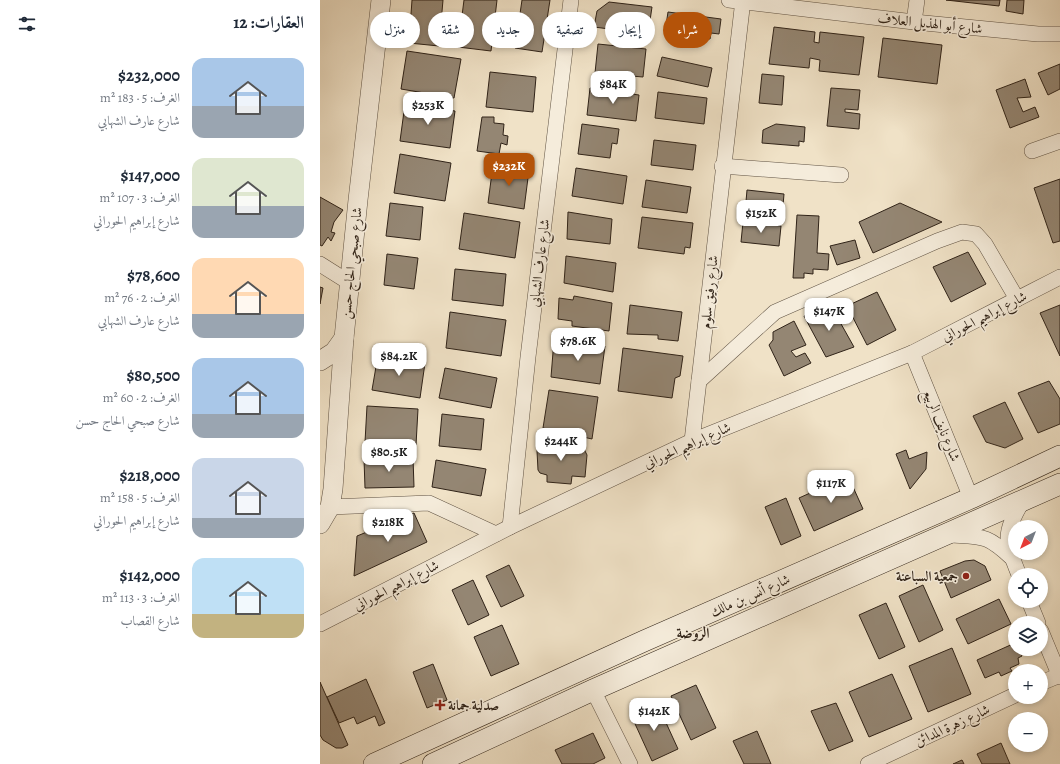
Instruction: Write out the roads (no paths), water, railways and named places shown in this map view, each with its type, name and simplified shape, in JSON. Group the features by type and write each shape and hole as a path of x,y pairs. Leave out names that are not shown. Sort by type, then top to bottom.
{"main road":[{"name":"شارع أنس بن مالك","path":"374,764 644,641 971,498 1060,456"},
{"name":"شارع أنس بن مالك","path":"433,764 593,690 1060,484"}],"street":[{"name":"شارع صبحي الحاج حسن","path":"320,524 330,507 334,489 344,338 358,200 382,0"},
{"name":"شارع عارف الشهابي","path":"510,527 528,357 571,0"},
{"path":"914,22 917,0"},
{"name":"شارع أبو الهذيل العلاف","path":"738,1 914,22 1038,34 1060,34"},
{"name":"شارع رفيق سلوم","path":"692,441 722,166 738,1"},
{"path":"1032,151 1060,141"},
{"path":"722,166 841,175"},
{"path":"699,381 775,312 845,280 962,232 976,234 986,244 1017,299"},
{"path":"320,264 350,283"},
{"name":"شارع إبراهيم الحوراني","path":"320,624 510,527 692,441 912,353 1060,277"},
{"path":"320,361 334,352 344,338"},
{"name":"شارع نايف الربيع","path":"912,353 971,498"},
{"path":"1012,520 1022,502"},
{"path":"330,507 429,503 496,534"},
{"path":"946,534 972,535 986,538 999,546 1008,554"},
{"path":"1048,647 1060,676 1048,680"},
{"path":"593,690 630,764"},
{"name":"شارع زهرة المدائن","path":"868,764 1008,699"}],"place":[{"name":"جمعية السباعنة","path":"966,576"},
{"name":"صدلية جمانة","path":"440,705"}],"district":[{"name":"الروضة","path":"693,633"}]}
